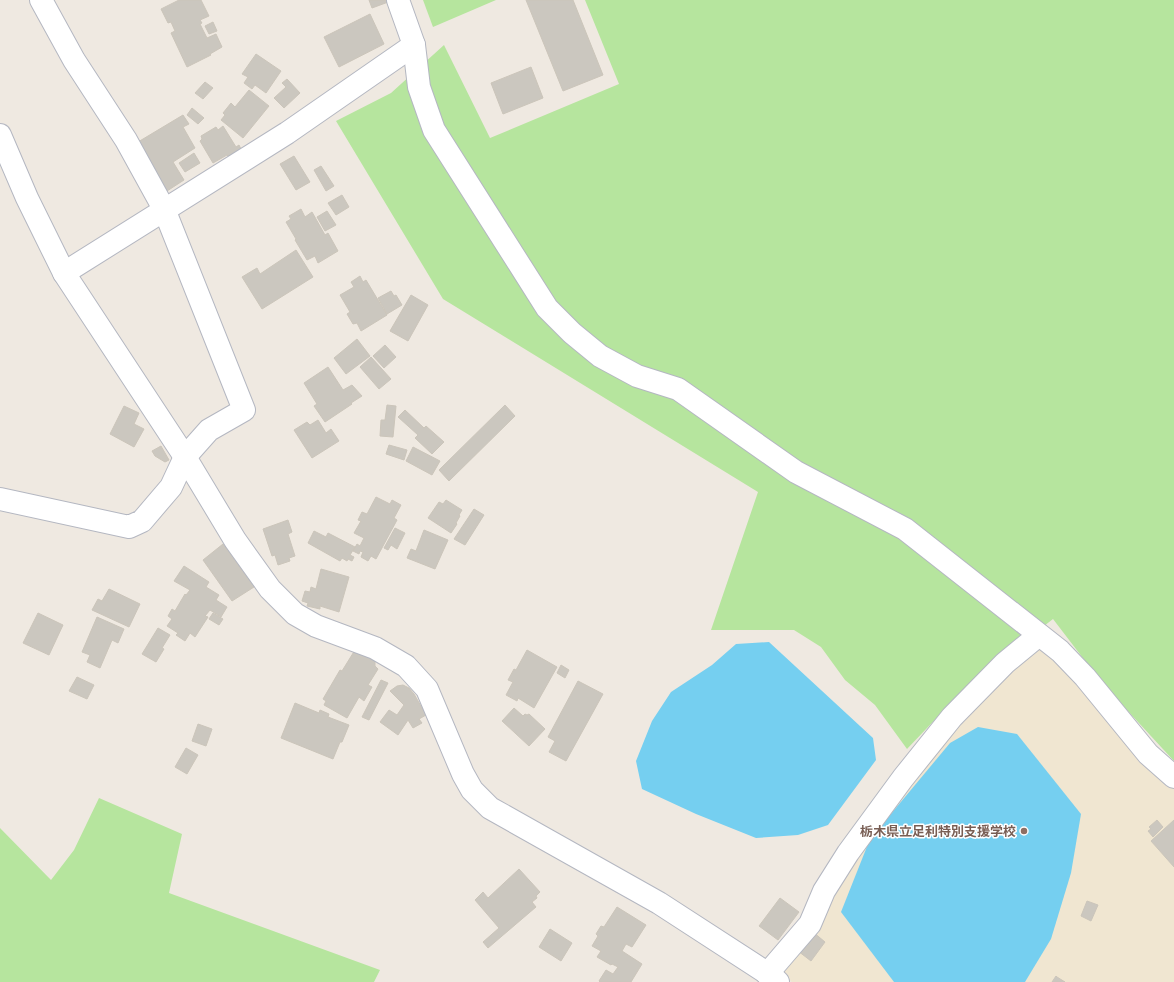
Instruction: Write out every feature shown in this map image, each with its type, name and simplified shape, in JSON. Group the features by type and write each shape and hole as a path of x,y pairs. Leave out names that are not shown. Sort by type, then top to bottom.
{"street":[{"path":"0,499 129,527 142,520 171,487 185,457 209,430 244,410 164,209 126,140 74,60 41,0"},
{"path":"398,0 414,45 418,87 434,130 548,308 572,333 600,356 631,373 678,389 796,472 905,529 1060,651 1148,754 1174,778"},
{"path":"64,273 287,133 414,45"},
{"path":"0,135 27,198 64,273 185,457 235,540 270,589 295,614 316,626 375,648 406,666 427,689 472,790 490,808 659,903 773,978 810,924 824,891 848,853 903,778 947,723 1005,663 1039,635"}],"shaded area":[{"name":"栃木県立足利特別支援学校","path":"1043,648 1068,673 1144,762 1174,788 1174,982 792,982 780,971 818,926 847,873 906,783 1021,658"}],"green space":[{"path":"423,0 496,0 433,27"},
{"path":"585,0 1174,0 1174,761 1102,683 1053,619 967,686 907,749 875,705 845,680 821,647 794,630 711,630 758,492 443,299 336,121 391,93 444,45 490,138 619,84"},
{"path":"99,798 182,834 169,893 380,970 374,982 0,982 0,828 51,880 74,850"}],"water":[{"path":"769,642 873,738 876,760 828,825 798,835 756,838 696,814 642,789 636,761 652,721 671,692 712,665 736,644"},
{"path":"978,727 1017,734 1081,814 1071,873 1051,939 1025,982 894,982 841,912 870,839 950,743"}],"building":[{"path":"179,0 201,0 209,16 200,20 202,23 200,24 207,38 216,34 222,47 210,54 211,55 187,67 171,33 175,31 171,22 168,23 161,9"},
{"path":"369,0 390,0 391,1 372,8"},
{"path":"526,0 573,0 603,75 563,91"},
{"path":"370,14 384,44 339,67 324,37"},
{"path":"213,22 217,31 209,34 205,26"},
{"path":"256,54 281,71 266,93 255,85 252,89 244,83 248,77 242,74"},
{"path":"531,67 543,98 503,114 491,83"},
{"path":"287,79 300,93 284,108 274,98 286,87 282,83"},
{"path":"205,82 213,88 203,99 195,93"},
{"path":"249,90 269,106 243,138 221,120 225,115 223,113 231,103 235,107"},
{"path":"192,108 204,118 198,124 187,115"},
{"path":"183,115 189,124 183,127 195,148 173,162 184,180 167,191 138,142"},
{"path":"223,126 236,147 239,145 241,149 229,157 227,155 213,163 200,141 202,139 201,136 216,127 218,130"},
{"path":"194,153 200,163 185,172 179,163"},
{"path":"294,156 310,182 296,190 280,164"},
{"path":"321,166 334,186 326,191 314,170"},
{"path":"342,195 349,207 336,215 328,203"},
{"path":"301,209 305,217 312,212 325,235 328,233 338,251 318,263 315,256 307,260 286,222 291,219 289,216"},
{"path":"327,211 336,225 325,231 317,217"},
{"path":"296,250 313,277 262,309 242,277 257,268 260,274"},
{"path":"360,276 363,282 366,280 387,315 361,331 357,323 353,324 347,314 350,312 340,295 354,287 351,282"},
{"path":"391,291 394,296 396,295 402,305 387,314 378,298"},
{"path":"411,295 428,305 408,341 390,331"},
{"path":"357,339 370,356 346,374 334,358"},
{"path":"385,345 396,357 384,368 373,356"},
{"path":"371,357 391,379 379,389 360,367"},
{"path":"328,367 343,390 352,385 362,396 325,422 314,406 317,404 304,383"},
{"path":"387,405 396,406 393,437 380,436 381,420 385,420"},
{"path":"505,405 515,416 449,481 439,470"},
{"path":"124,406 139,413 134,424 144,429 134,447 110,434"},
{"path":"405,410 424,428 426,426 444,442 432,454 415,438 418,435 398,417"},
{"path":"318,420 326,433 331,429 339,441 312,458 294,430 307,422 310,425"},
{"path":"389,445 407,450 404,460 386,454"},
{"path":"161,446 169,460 165,462 155,456 152,451"},
{"path":"413,447 440,461 432,475 406,461"},
{"path":"376,497 390,504 392,500 401,505 394,518 397,520 376,559 371,556 368,561 361,557 363,552 360,551 359,554 353,551 357,544 360,546 364,538 354,533 361,521 358,520 362,512 367,514"},
{"path":"446,500 462,510 456,523 457,524 451,533 428,518 439,502 443,504"},
{"path":"474,509 484,515 465,545 454,539"},
{"path":"288,520 292,532 288,534 295,556 289,558 290,561 278,565 275,555 272,556 263,529"},
{"path":"395,528 405,533 397,549 391,545 388,550 384,548"},
{"path":"424,530 448,540 435,569 407,558 411,549 416,551"},
{"path":"314,531 326,537 328,533 355,547 350,555 354,557 352,561 348,559 347,561 342,558 340,561 308,543"},
{"path":"223,544 254,587 232,601 203,560"},
{"path":"184,566 209,582 206,587 219,595 216,600 227,607 221,617 210,610 205,616 208,617 195,637 190,633 185,641 176,635 178,633 167,626 172,619 168,616 172,609 175,611 185,594 186,595 190,590 174,581"},
{"path":"321,569 349,577 339,612 320,606 320,609 307,606 308,603 302,601 305,591 310,592 311,587 316,589"},
{"path":"109,589 140,604 129,627 92,610 98,599 102,601"},
{"path":"38,613 63,625 49,655 23,643"},
{"path":"213,613 223,619 219,625 209,619"},
{"path":"97,617 124,629 118,643 112,640 100,668 87,662 90,655 82,652"},
{"path":"158,628 170,635 156,662 142,654"},
{"path":"355,650 375,661 375,666 378,669 368,685 372,687 364,701 359,697 347,718 324,705 326,701 323,699 340,670 342,671"},
{"path":"527,650 557,667 534,708 518,698 517,701 506,695 513,682 508,680 514,669 516,670"},
{"path":"561,665 569,670 565,678 557,673"},
{"path":"77,677 94,685 87,699 69,691"},
{"path":"381,680 388,683 369,720 362,717"},
{"path":"578,681 603,694 566,761 549,752 555,741 548,737"},
{"path":"403,685 409,688 414,694 426,715 419,719 422,723 413,728 408,720 398,735 380,722 389,710 397,715 404,705 390,691 397,686"},
{"path":"295,703 319,713 320,710 329,714 328,717 349,725 333,759 281,738"},
{"path":"514,708 523,716 525,714 529,714 545,729 529,746 502,721"},
{"path":"198,724 212,729 206,746 192,741"},
{"path":"186,748 198,755 187,774 175,767"},
{"path":"1157,820 1163,827 1153,837 1148,831 1151,829 1149,827"},
{"path":"1174,820 1174,867 1151,841"},
{"path":"519,869 540,892 536,896 537,898 532,902 536,907 488,948 483,942 499,928 475,900 483,892 488,898"},
{"path":"780,898 799,912 778,940 759,926"},
{"path":"1087,901 1098,905 1091,921 1081,916"},
{"path":"617,907 646,925 632,947 626,944 622,951 642,964 631,982 600,982 599,981 606,970 613,974 618,967 612,964 611,965 597,957 601,951 592,946 598,936 596,934 601,926 604,927"},
{"path":"550,929 572,943 561,961 539,947"},
{"path":"813,932 825,942 811,961 798,951"},
{"path":"1056,976 1057,977 1065,982 1052,982"}],"place":[{"name":"栃木県立足利特別支援学校","path":"1024,831"}]}
